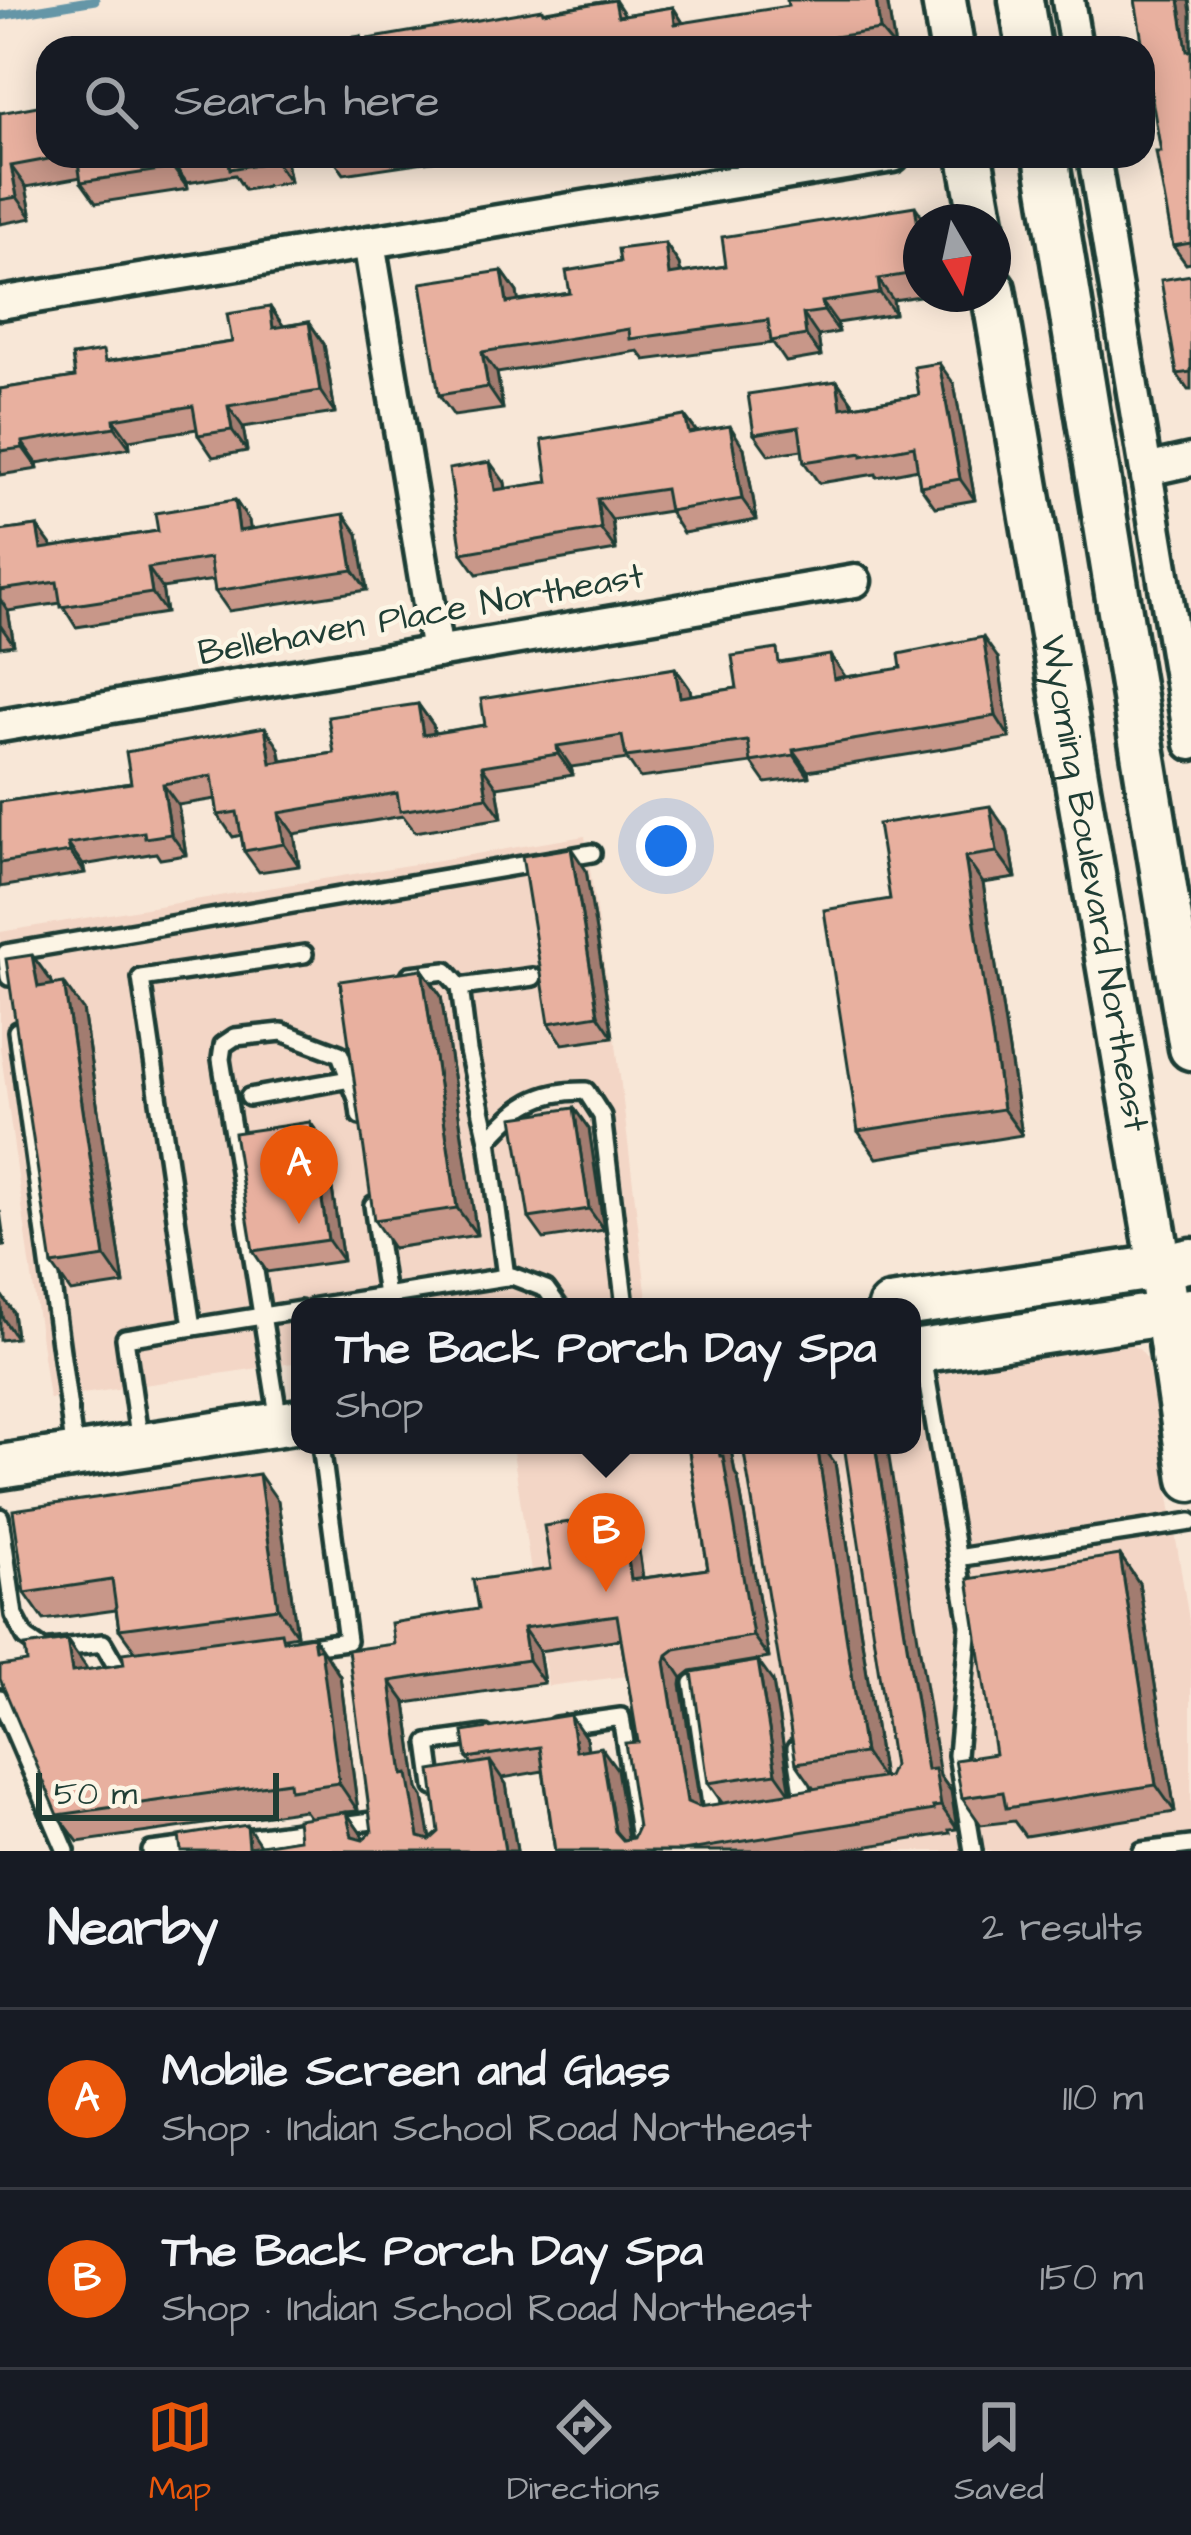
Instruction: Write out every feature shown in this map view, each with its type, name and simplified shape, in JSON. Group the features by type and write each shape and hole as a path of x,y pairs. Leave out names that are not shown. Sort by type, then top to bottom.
{"main road":[{"path":"944,0 950,36"},
{"path":"1021,0 1027,36"},
{"path":"972,168 979,204"},
{"name":"Wyoming Boulevard Northeast","path":"1048,168 1191,1048"},
{"name":"Wyoming Boulevard Northeast","path":"997,312 1175,1263 1191,1479"},
{"path":"921,1302 1175,1263"},
{"path":"921,1351 1178,1312"},
{"path":"0,1467 290,1423"}],"street":[{"path":"1068,0 1074,36"},
{"path":"0,303 820,168"},
{"path":"1096,168 1191,744"},
{"path":"369,242 436,652"},
{"path":"1146,470 1191,460"},
{"name":"Bellehaven Place Northeast","path":"0,726 855,581"}],"lane":[{"path":"13,1000 6,953 592,854"},
{"path":"192,1327 142,978 304,954"},
{"path":"399,976 446,971 460,987 506,1277"},
{"path":"460,987 533,977"},
{"path":"16,1023 76,1456"},
{"path":"290,1423 260,1316 221,1059 223,1045 235,1037 282,1032 340,1054 358,1101 364,1139"},
{"path":"249,1097 350,1079"},
{"path":"488,1141 520,1106 557,1091 586,1091 602,1116 624,1298"},
{"path":"370,1184 386,1296"},
{"path":"426,1298 512,1276 546,1289 553,1298"},
{"path":"377,1298 410,1298"},
{"path":"141,1446 125,1337 291,1311"},
{"path":"921,1373 969,1625 957,1755 974,1851"},
{"path":"322,1454 350,1664"},
{"path":"0,1516 14,1615 26,1638 43,1650 104,1643 119,1670 142,1668"},
{"path":"957,1558 1191,1522"},
{"path":"279,1650 347,1641"},
{"path":"736,1814 713,1818 693,1683 738,1676"},
{"path":"0,1698 66,1851"},
{"path":"535,1728 621,1717 642,1851"},
{"path":"437,1808 428,1743 492,1734"},
{"path":"794,1736 805,1804"},
{"path":"151,1851 282,1833 373,1828 369,1798"},
{"path":"782,1808 828,1801"},
{"path":"282,1833 285,1851"},
{"path":"1142,1851 1191,1845"}],"shaded area":[{"path":"585,836 647,1298 291,1298 291,1363 49,1399 0,1047 0,932"},
{"path":"1129,1344 1147,1359 1191,1633 1191,1851 664,1851 635,1675 548,1686 513,1454 921,1454 921,1377"}],"building":[{"path":"615,0 618,16 673,7 675,24 788,6 787,0 876,0 880,30 841,36 385,36"},
{"path":"1135,0 1179,0 1187,51 1191,50 1191,243 1173,246 1156,152 1161,152 1155,117 1155,36 1141,36"},
{"path":"36,106 36,161 11,166 17,197 0,200 0,113"},
{"path":"79,168 173,168 81,182"},
{"path":"903,208 903,275 878,279 880,293 822,302 824,311 803,314 806,335 771,341 768,320 630,339 629,329 482,352 488,387 439,395 421,283 502,271 507,303 570,293 566,271 620,262 618,249 665,243 669,275 726,266 722,237"},
{"path":"1191,275 1191,372 1177,374 1161,280"},
{"path":"270,307 273,328 309,322 320,391 228,406 232,430 198,435 193,406 114,419 115,427 22,442 23,448 0,451 0,389 75,377 72,356 103,351 105,362 232,342 227,314"},
{"path":"939,363 960,479 920,486 914,446 804,462 799,427 754,434 748,394 837,381 841,408 919,395 914,367"},
{"path":"685,416 689,433 730,426 742,499 669,511 665,489 597,499 601,529 462,553 449,469 490,462 495,490 548,482 542,440"},
{"path":"235,500 239,531 344,514 353,570 215,591 210,558 148,568 152,593 61,607 57,582 0,590 0,531 37,526 41,549 158,531 155,513"},
{"path":"983,637 996,716 793,750 794,755 751,762 748,741 626,757 622,736 557,746 558,754 482,766 487,797 400,811 397,793 279,813 284,844 244,851 237,812 218,815 212,776 163,784 171,834 145,838 144,832 68,844 70,852 0,863 0,802 131,783 126,752 265,727 271,763 334,753 328,717 418,704 423,735 485,725 481,699 675,668 680,697 737,688 732,656 777,649 779,663 830,655 834,679 901,668 899,654"},
{"path":"990,806 997,852 965,857 1003,1109 858,1131 824,910 890,899 878,824"},
{"path":"571,848 598,1015 549,1023 522,856"},
{"path":"32,955 38,987 64,983 105,1257 52,1265 6,959"},
{"path":"422,969 457,1208 374,1220 340,981"},
{"path":"574,1108 589,1209 529,1218 513,1117"},
{"path":"310,1122 328,1240 253,1251 234,1133"},
{"path":"689,1454 723,1456 753,1636 675,1649 667,1655 687,1802 699,1807 888,1777 893,1766 845,1454 876,1454 927,1770 935,1769 941,1806 683,1851 555,1851 540,1747 467,1758 463,1732 570,1715 576,1751 601,1747 615,1831 623,1840 633,1838 638,1827 625,1743 638,1742 617,1615 523,1628 528,1660 390,1681 403,1775 408,1774 419,1837 430,1840 439,1832 431,1771 490,1761 505,1851 181,1851 179,1836 247,1825 249,1847 299,1839 297,1819 346,1812 352,1837 363,1840 372,1832 348,1650 394,1644 391,1623 478,1609 473,1580 551,1569 544,1526 621,1514 631,1580 708,1569"},
{"path":"744,1454 818,1454 864,1753 796,1763"},
{"path":"259,1474 278,1608 119,1629 112,1580 25,1593 13,1510"},
{"path":"1120,1555 1156,1785 1006,1808 1003,1792 962,1798 955,1760 995,1754 968,1579"},
{"path":"281,1632 283,1641 313,1636 315,1649 321,1649 339,1783 290,1790 289,1782 58,1815 0,1679 0,1666 27,1662 25,1646 67,1640 72,1672 124,1664 122,1653"},
{"path":"758,1661 776,1773 708,1783 692,1672"}],"waterway":[{"path":"0,16 95,0"}],"place":[{"name":"Mobile Screen and Glass","path":"299,1224"},
{"name":"The Back Porch Day Spa","path":"606,1592"}]}
